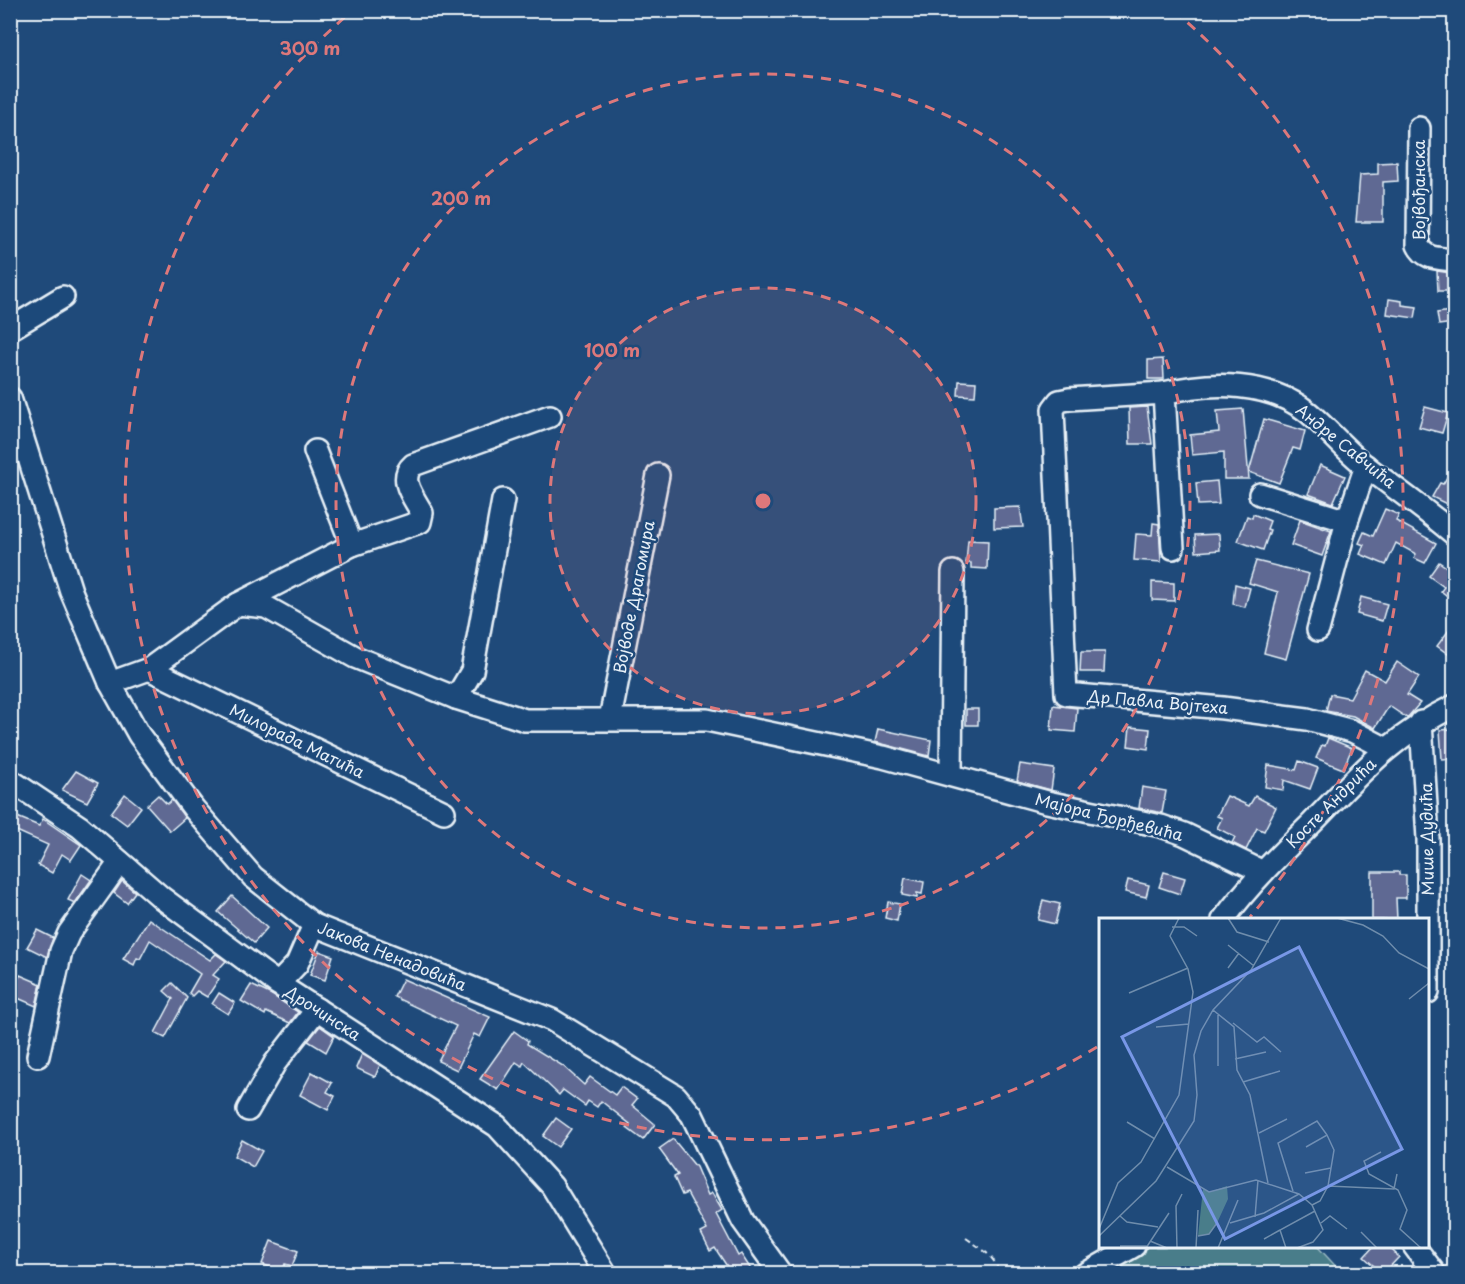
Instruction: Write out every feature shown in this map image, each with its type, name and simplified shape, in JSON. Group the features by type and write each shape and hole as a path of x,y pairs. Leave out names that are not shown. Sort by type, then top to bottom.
{"street":[{"name":"Војвођанска","path":"1419,128 1418,245 1422,253 1430,257 1455,260"},
{"path":"10,329 63,297"},
{"name":"Андре Савчића","path":"1053,409 1059,401 1070,399 1164,393 1210,387 1259,389 1274,394 1309,413 1366,466 1455,534"},
{"path":"1164,393 1173,548"},
{"name":"Јакова Ненадовића","path":"10,398 71,591 110,684 139,735 194,809 253,877 314,925 552,1020 676,1096 692,1115 743,1221 781,1274"},
{"name":"Др Павла Војтеха","path":"1053,409 1066,694 1223,708 1307,719 1352,731 1385,748"},
{"path":"110,684 149,669 238,604 352,545 420,522 422,513 406,482 407,472 413,465 550,416"},
{"path":"315,451 352,545"},
{"path":"1318,630 1347,521 1366,466"},
{"name":"Војводе Драгомира","path":"610,719 658,475"},
{"path":"1260,494 1347,521"},
{"path":"456,698 472,671 503,500"},
{"path":"951,775 953,572"},
{"path":"238,604 266,607 355,657 456,698 525,720 610,719"},
{"name":"Милорада Матића","path":"149,669 444,812"},
{"name":"Косте Андрића","path":"1224,918 1263,872 1385,748 1421,722 1455,706"},
{"name":"Мајора Ђорђевића","path":"610,719 707,720 883,757 1047,802 1161,826 1184,834 1263,872"},
{"name":"Мише Дудића","path":"1421,722 1428,839 1428,918"},
{"name":"Дрочинска","path":"10,780 80,827 162,898 278,984 497,1126 552,1186 606,1274"},
{"path":"38,1056 61,951 69,933 120,862"},
{"path":"278,984 297,964 314,925"},
{"path":"248,1110 275,1064 317,1009"},
{"path":"1084,1274 1130,1248"},
{"path":"1416,1248 1435,1274"}],"path":[{"path":"966,1238 988,1253 997,1266 999,1274"}],"green space":[{"path":"1132,1248 1319,1248 1342,1273 1126,1273 1109,1262"}],"building":[{"path":"1397,162 1398,181 1383,182 1383,222 1356,222 1360,175 1378,174 1378,163"},
{"path":"1437,271 1451,273 1452,291 1438,291"},
{"path":"1389,299 1402,301 1402,305 1417,307 1415,318 1387,314"},
{"path":"1451,311 1453,323 1439,325 1437,313"},
{"path":"1163,359 1164,379 1148,379 1148,360"},
{"path":"959,381 976,382 975,396 958,395"},
{"path":"1147,407 1152,444 1130,444 1129,408"},
{"path":"1425,407 1448,413 1442,433 1419,427"},
{"path":"1243,409 1249,479 1224,479 1224,452 1192,455 1190,435 1219,432 1217,411"},
{"path":"1264,419 1305,431 1300,450 1293,448 1279,483 1249,472"},
{"path":"1455,463 1455,508 1432,497 1440,483 1443,484"},
{"path":"1320,465 1345,476 1333,503 1308,494"},
{"path":"1217,481 1219,504 1198,505 1196,483"},
{"path":"1020,507 1023,527 994,528 994,508"},
{"path":"1385,509 1399,515 1396,521 1436,543 1425,563 1414,558 1416,554 1396,543 1386,565 1360,554 1364,545 1359,543 1364,532 1373,536"},
{"path":"1253,514 1270,521 1267,529 1270,530 1263,550 1238,541 1247,516 1252,518"},
{"path":"1300,520 1331,531 1322,556 1291,545"},
{"path":"1153,523 1159,524 1161,562 1134,560 1136,534 1152,535"},
{"path":"1219,534 1220,550 1196,552 1195,535"},
{"path":"968,540 988,541 987,569 971,568 971,563 966,563"},
{"path":"1256,561 1309,574 1286,659 1264,653 1278,592 1249,583"},
{"path":"1439,562 1455,573 1455,602 1441,591 1444,587 1429,576"},
{"path":"1152,582 1174,583 1174,601 1152,600"},
{"path":"1235,584 1250,588 1245,607 1233,604"},
{"path":"1361,597 1387,604 1382,621 1357,614"},
{"path":"1455,622 1455,659 1437,646"},
{"path":"1081,652 1105,652 1104,672 1080,672"},
{"path":"1397,662 1419,677 1407,695 1420,703 1407,718 1389,706 1375,728 1353,716 1326,711 1330,694 1350,698 1365,670 1385,681"},
{"path":"1053,705 1077,708 1075,732 1051,730"},
{"path":"966,709 978,709 978,725 966,725"},
{"path":"1130,727 1150,729 1148,749 1128,746"},
{"path":"878,729 931,740 929,756 875,742"},
{"path":"1455,729 1455,758 1442,759 1440,730"},
{"path":"1328,738 1352,748 1343,769 1316,758"},
{"path":"1299,761 1318,768 1310,789 1284,780 1283,790 1265,787 1268,765 1296,770"},
{"path":"1020,764 1054,769 1051,790 1017,781"},
{"path":"76,771 98,783 87,802 62,790"},
{"path":"1142,787 1166,791 1162,813 1139,808"},
{"path":"125,794 141,807 127,825 111,813"},
{"path":"158,795 167,804 172,800 185,818 170,831 147,805"},
{"path":"1227,796 1249,806 1255,796 1276,807 1264,831 1257,828 1246,850 1232,843 1235,837 1217,828 1222,818 1217,816"},
{"path":"10,814 39,826 43,819 81,845 71,860 62,854 52,873 38,865 48,845 10,828"},
{"path":"1164,872 1185,878 1180,894 1159,887"},
{"path":"1372,872 1399,872 1399,875 1406,875 1406,898 1396,898 1397,918 1372,918"},
{"path":"82,874 91,880 75,903 68,900"},
{"path":"905,878 924,882 922,894 917,893 917,898 902,895"},
{"path":"1128,880 1149,885 1146,897 1125,892"},
{"path":"122,881 135,892 127,903 114,893"},
{"path":"232,896 267,928 254,943 218,912"},
{"path":"1043,900 1060,904 1055,924 1038,920"},
{"path":"888,902 900,904 897,921 885,918"},
{"path":"149,919 210,960 216,954 226,961 213,975 219,979 207,997 197,991 192,996 189,993 200,974 150,940 140,959 137,958 134,965 123,959"},
{"path":"37,930 53,938 47,957 27,947"},
{"path":"319,951 333,956 325,980 310,975"},
{"path":"20,975 41,984 36,1006 11,995"},
{"path":"403,979 490,1017 480,1037 474,1034 457,1070 438,1061 456,1026 394,997"},
{"path":"172,983 187,998 165,1038 155,1033 173,999 164,991"},
{"path":"251,985 298,1012 290,1023 266,1012 265,1015 241,1001"},
{"path":"219,993 235,1003 228,1014 212,1004"},
{"path":"320,1026 334,1036 326,1052 308,1041"},
{"path":"514,1031 528,1041 527,1044 563,1066 584,1085 590,1077 615,1095 621,1087 637,1099 632,1105 655,1124 643,1140 627,1128 630,1124 601,1101 597,1107 588,1101 585,1106 563,1090 559,1095 524,1062 522,1066 516,1062 498,1090 480,1079"},
{"path":"362,1054 380,1065 375,1077 356,1068"},
{"path":"312,1072 332,1083 327,1092 335,1096 328,1110 300,1095"},
{"path":"556,1118 571,1129 558,1147 543,1136"},
{"path":"673,1139 696,1167 708,1195 712,1193 722,1210 716,1214 738,1256 741,1254 754,1274 732,1274 715,1248 710,1251 701,1233 707,1230 687,1193 682,1195 674,1177 678,1175 659,1149"},
{"path":"242,1140 262,1151 253,1167 234,1156"},
{"path":"271,1241 298,1251 292,1266 285,1264 282,1272 262,1264"},
{"path":"1372,1248 1390,1248 1399,1257 1383,1274 1364,1257"}]}
